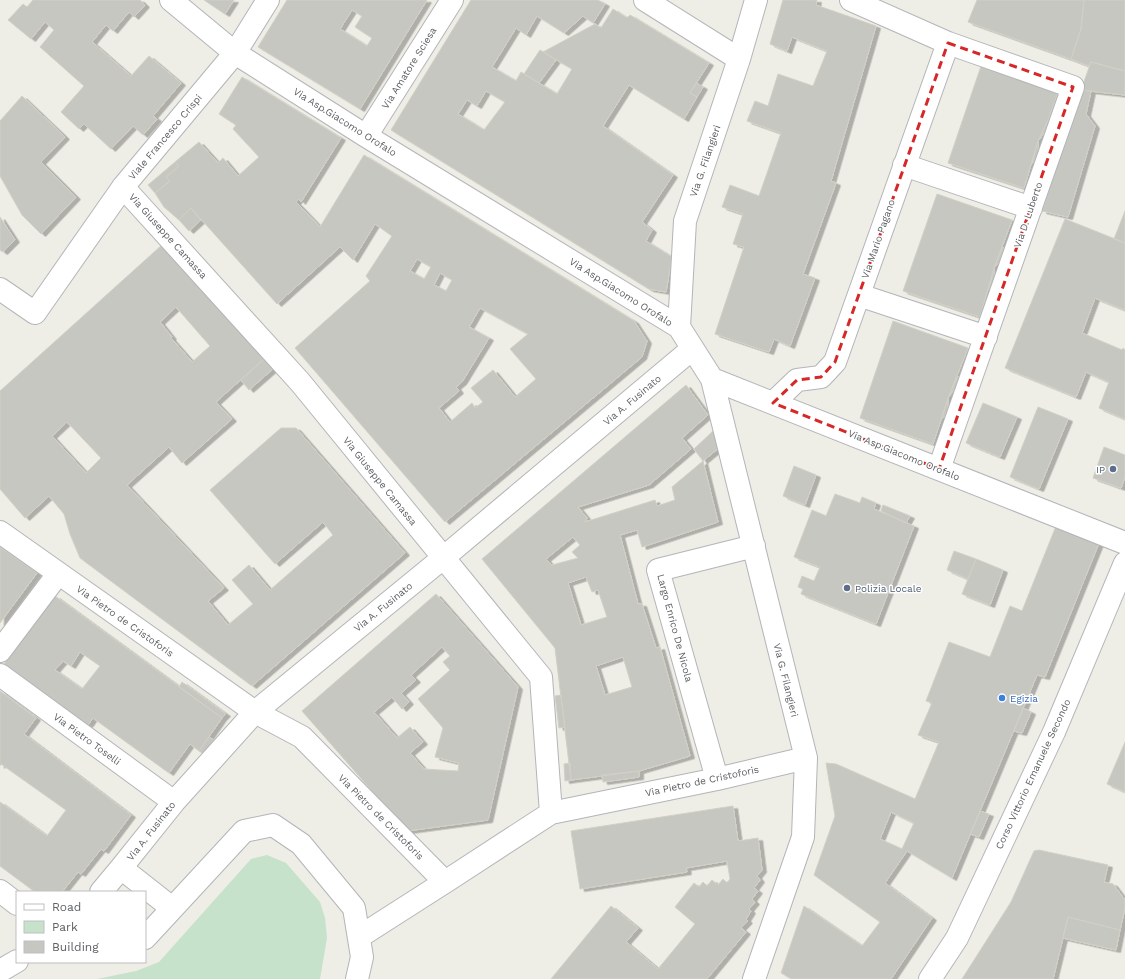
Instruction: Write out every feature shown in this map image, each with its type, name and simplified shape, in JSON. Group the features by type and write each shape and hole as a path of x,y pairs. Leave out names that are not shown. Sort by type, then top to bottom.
{"street":[{"name":"Via Asp.Giacomo Orofalo","path":"171,0 235,53 366,136 679,327 712,379 1125,543"},
{"name":"Viale Francesco Crispi","path":"0,289 35,313 123,188 235,53 268,0"},
{"name":"Via Amatore Sciesa","path":"366,136 452,0"},
{"path":"645,0 739,59"},
{"name":"Via G. Filangieri","path":"679,327 685,221 739,59 756,0"},
{"path":"851,0 948,43"},
{"name":"Via Mario Pagano","path":"773,403 796,380 821,377 835,362 948,43"},
{"name":"Via D. Luberto","path":"939,469 1073,87 948,43"},
{"path":"904,166 1031,208"},
{"name":"Via Giuseppe Camassa","path":"123,188 300,382 541,677 551,813"},
{"path":"859,295 986,337"},
{"name":"Via A. Fusinato","path":"101,891 122,868 174,802 255,712 443,558 692,349"},
{"name":"Via G. Filangieri","path":"712,379 806,758 804,837 754,979"},
{"name":"Via Pietro de Cristoforis","path":"0,532 255,712 302,737 445,882 551,813 717,779 806,758"},
{"name":"Largo Enrico De Nicola","path":"717,779 658,570 754,546"},
{"name":"Corso Vittorio Emanuele Secondo","path":"930,979 957,938 1054,732 1125,563"},
{"path":"0,651 58,574"},
{"name":"Via Pietro Toselli","path":"0,675 174,802"},
{"path":"146,937 244,831 273,825 301,844 354,908 362,957 357,979"},
{"path":"122,868 172,908"},
{"path":"359,938 445,882"},
{"path":"0,891 16,903"},
{"path":"0,971 16,962"}],"highlighted area":[{"path":"948,43 1073,87 939,469 773,403 797,380 821,377 835,362"}],"green space":[{"path":"267,855 286,863 320,902 325,918 327,938 320,979 97,979 136,971 159,962 251,859"}],"building":[{"path":"33,0 140,0 145,5 134,17 129,12 113,31 106,25 92,42 131,76 149,56 181,83 153,116 157,119 143,135 133,126 111,149 84,124 79,129 61,112 84,86 40,47 54,30 45,22 31,39 8,20 23,4 27,7"},
{"path":"204,0 234,0 225,14"},
{"path":"287,0 427,0 360,109 258,47","holes":["352,10 362,16 355,27 372,38 367,46 340,29"]},
{"path":"471,0 598,0 605,4 593,23 583,16 564,33 537,16 526,35 516,28 492,67 516,81 521,72 557,94 572,69 543,52 595,24 601,28 613,9 627,18 630,15 709,63 690,93 697,97 684,119 629,85 603,126 673,175 642,222 652,230 646,241 672,257 666,292 649,289 391,130","holes":["486,91 505,102 484,130 458,114 467,100 477,106"]},
{"path":"783,0 817,0 816,5 876,26 831,181 836,183 803,274 815,278 790,346 774,339 769,352 715,334 744,247 733,244 743,214 722,207 730,185 759,196 781,133 747,121 755,101 768,106 778,74 813,86 827,51 792,37 787,51 770,44"},
{"path":"977,0 1084,0 1081,29 1071,59 968,22"},
{"path":"1084,0 1125,0 1125,71 1091,62 1089,66 1071,59 1081,29"},
{"path":"540,50 556,60 539,83 524,74"},
{"path":"1091,62 1125,71 1125,95 1081,90"},
{"path":"981,66 1058,92 1048,120 1038,141 1024,188 948,163"},
{"path":"242,77 341,138 301,202 299,199 296,202 320,227 364,155 634,321 647,341 642,357 445,522 295,348 370,281 366,276 392,236 375,224 353,260 340,247 277,304 191,208 179,220 164,207 155,193 170,181 166,177 179,166 175,162 199,142 218,163 223,158 238,176 259,157 233,129 236,125 219,114","holes":["417,259 431,267 424,279 410,271","440,273 452,280 446,291 434,285","480,308 528,334 510,349 536,379 515,397 493,370 471,388 483,402 475,408 472,403 450,422 439,408 459,391 456,387 462,382 489,338 469,327"]},
{"path":"696,83 703,87 697,97 690,93"},
{"path":"1081,90 1091,91 1086,114 1095,126 1068,217 1042,211"},
{"path":"22,96 65,137 41,162 76,197 41,234 22,215 0,176 0,121"},
{"path":"1048,120 1050,125 1038,141"},
{"path":"1038,141 1039,159 1032,163"},
{"path":"175,162 179,166 166,177 170,181 155,193 148,185"},
{"path":"937,194 1012,220 994,268 980,317 903,291"},
{"path":"191,208 201,220 189,231 179,220"},
{"path":"1125,211 1125,243 1114,239"},
{"path":"0,217 15,240 3,252 0,250"},
{"path":"1065,219 1125,243 1125,310 1095,298 1082,333 1125,350 1125,419 1099,408 1109,382 1086,372 1076,397 1005,368"},
{"path":"163,244 265,358 216,402 232,419 182,463 169,447 127,485 224,588 208,601 228,625 253,604 232,580 249,565 270,590 333,535 323,522 275,564 210,490 281,428 296,428 405,553 252,686 80,558 64,514 49,496 25,518 0,489 0,391","holes":["176,307 210,346 192,362 171,338 172,337 160,322","67,422 101,458 86,473 52,436"]},
{"path":"1003,247 1007,252 994,268"},
{"path":"994,268 995,288 989,290"},
{"path":"893,321 968,348 948,398 933,444 860,418"},
{"path":"265,358 274,368 249,390 241,380"},
{"path":"958,376 961,380 948,398"},
{"path":"686,385 708,415 682,438 691,449 649,485 578,507 587,518 585,522 655,500 657,506 675,500 672,487 703,461 718,522 642,547 637,530 620,535 638,604 642,604 656,648 660,647 690,756 639,771 571,780 555,648 482,559","holes":["573,537 580,545 572,552 578,558 552,565 546,559","586,577 592,592 598,590 607,617 581,625 568,583","623,657 632,687 605,695 596,666"]},
{"path":"948,398 948,415 942,418"},
{"path":"983,403 1017,417 1000,457 966,443"},
{"path":"1038,407 1068,419 1039,489 1010,477"},
{"path":"714,430 720,447 703,461 694,449"},
{"path":"1104,447 1125,455 1125,477 1121,488 1093,478"},
{"path":"794,466 816,475 805,505 783,496"},
{"path":"835,494 860,503 862,497 876,503 874,509 914,526 876,624 801,594 803,589 798,587 802,576 814,581 820,567 794,557 812,510 826,516"},
{"path":"883,505 910,516 906,523 881,511"},
{"path":"1056,526 1099,543 1045,677 1037,675 952,878 907,851 885,883 932,918 891,979 792,979 781,973 804,906 862,946 880,922 814,875 835,816 826,763 836,764 915,799 939,742 918,735 932,703 926,701 949,642 990,657 1010,606 1022,611","holes":["891,812 914,823 902,849 880,839"]},
{"path":"0,547 37,573 0,623"},
{"path":"954,551 976,559 968,579 947,570"},
{"path":"976,559 1003,570 990,605 962,594"},
{"path":"436,594 518,687 488,820 407,831 302,711","holes":["442,647 450,656 443,662 450,670 418,699 443,728 435,757 459,763 458,771 424,769 410,753 423,742 410,727 397,738 374,712 392,697 402,709 409,702 401,693 416,680 411,675"]},
{"path":"55,596 222,718 199,751 190,744 169,773 93,718 88,725 4,664","holes":["80,652 100,666 82,689 55,670 63,661 71,666"]},
{"path":"182,682 226,714 222,718 179,687"},
{"path":"0,691 36,718 24,734 131,815 104,851 101,849 81,874 78,872 63,891 34,891 0,866 0,802 47,836 66,810 1,764 0,766"},
{"path":"561,695 565,727 559,728 555,696"},
{"path":"1023,708 1031,712 1022,733 1014,731"},
{"path":"209,737 214,740 204,754 199,751"},
{"path":"1125,742 1125,792 1107,784"},
{"path":"570,763 571,780 565,781 564,764"},
{"path":"639,771 639,777 603,782 602,775"},
{"path":"733,806 738,841 758,838 762,870 757,876 760,880 754,888 758,891 752,899 755,902 749,909 751,911 746,919 748,921 741,928 746,932 707,979 551,979 611,906 638,928 626,942 658,969 695,924 675,907 694,883 699,887 703,882 707,886 712,880 718,885 723,879 727,883 730,879 727,861 686,868 687,872 580,889 571,831"},
{"path":"980,811 989,814 979,837 970,834"},
{"path":"1039,850 1108,865 1104,882 1113,884 1125,900 1125,908 1120,930 1068,917 1053,979 962,979 1011,902 1034,851"},
{"path":"1068,917 1120,930 1116,950 1063,938"}],"place":[{"name":"IP","path":"1113,469"},
{"name":"Polizia Locale","path":"847,588"},
{"name":"Egizia","path":"1002,698"}]}
